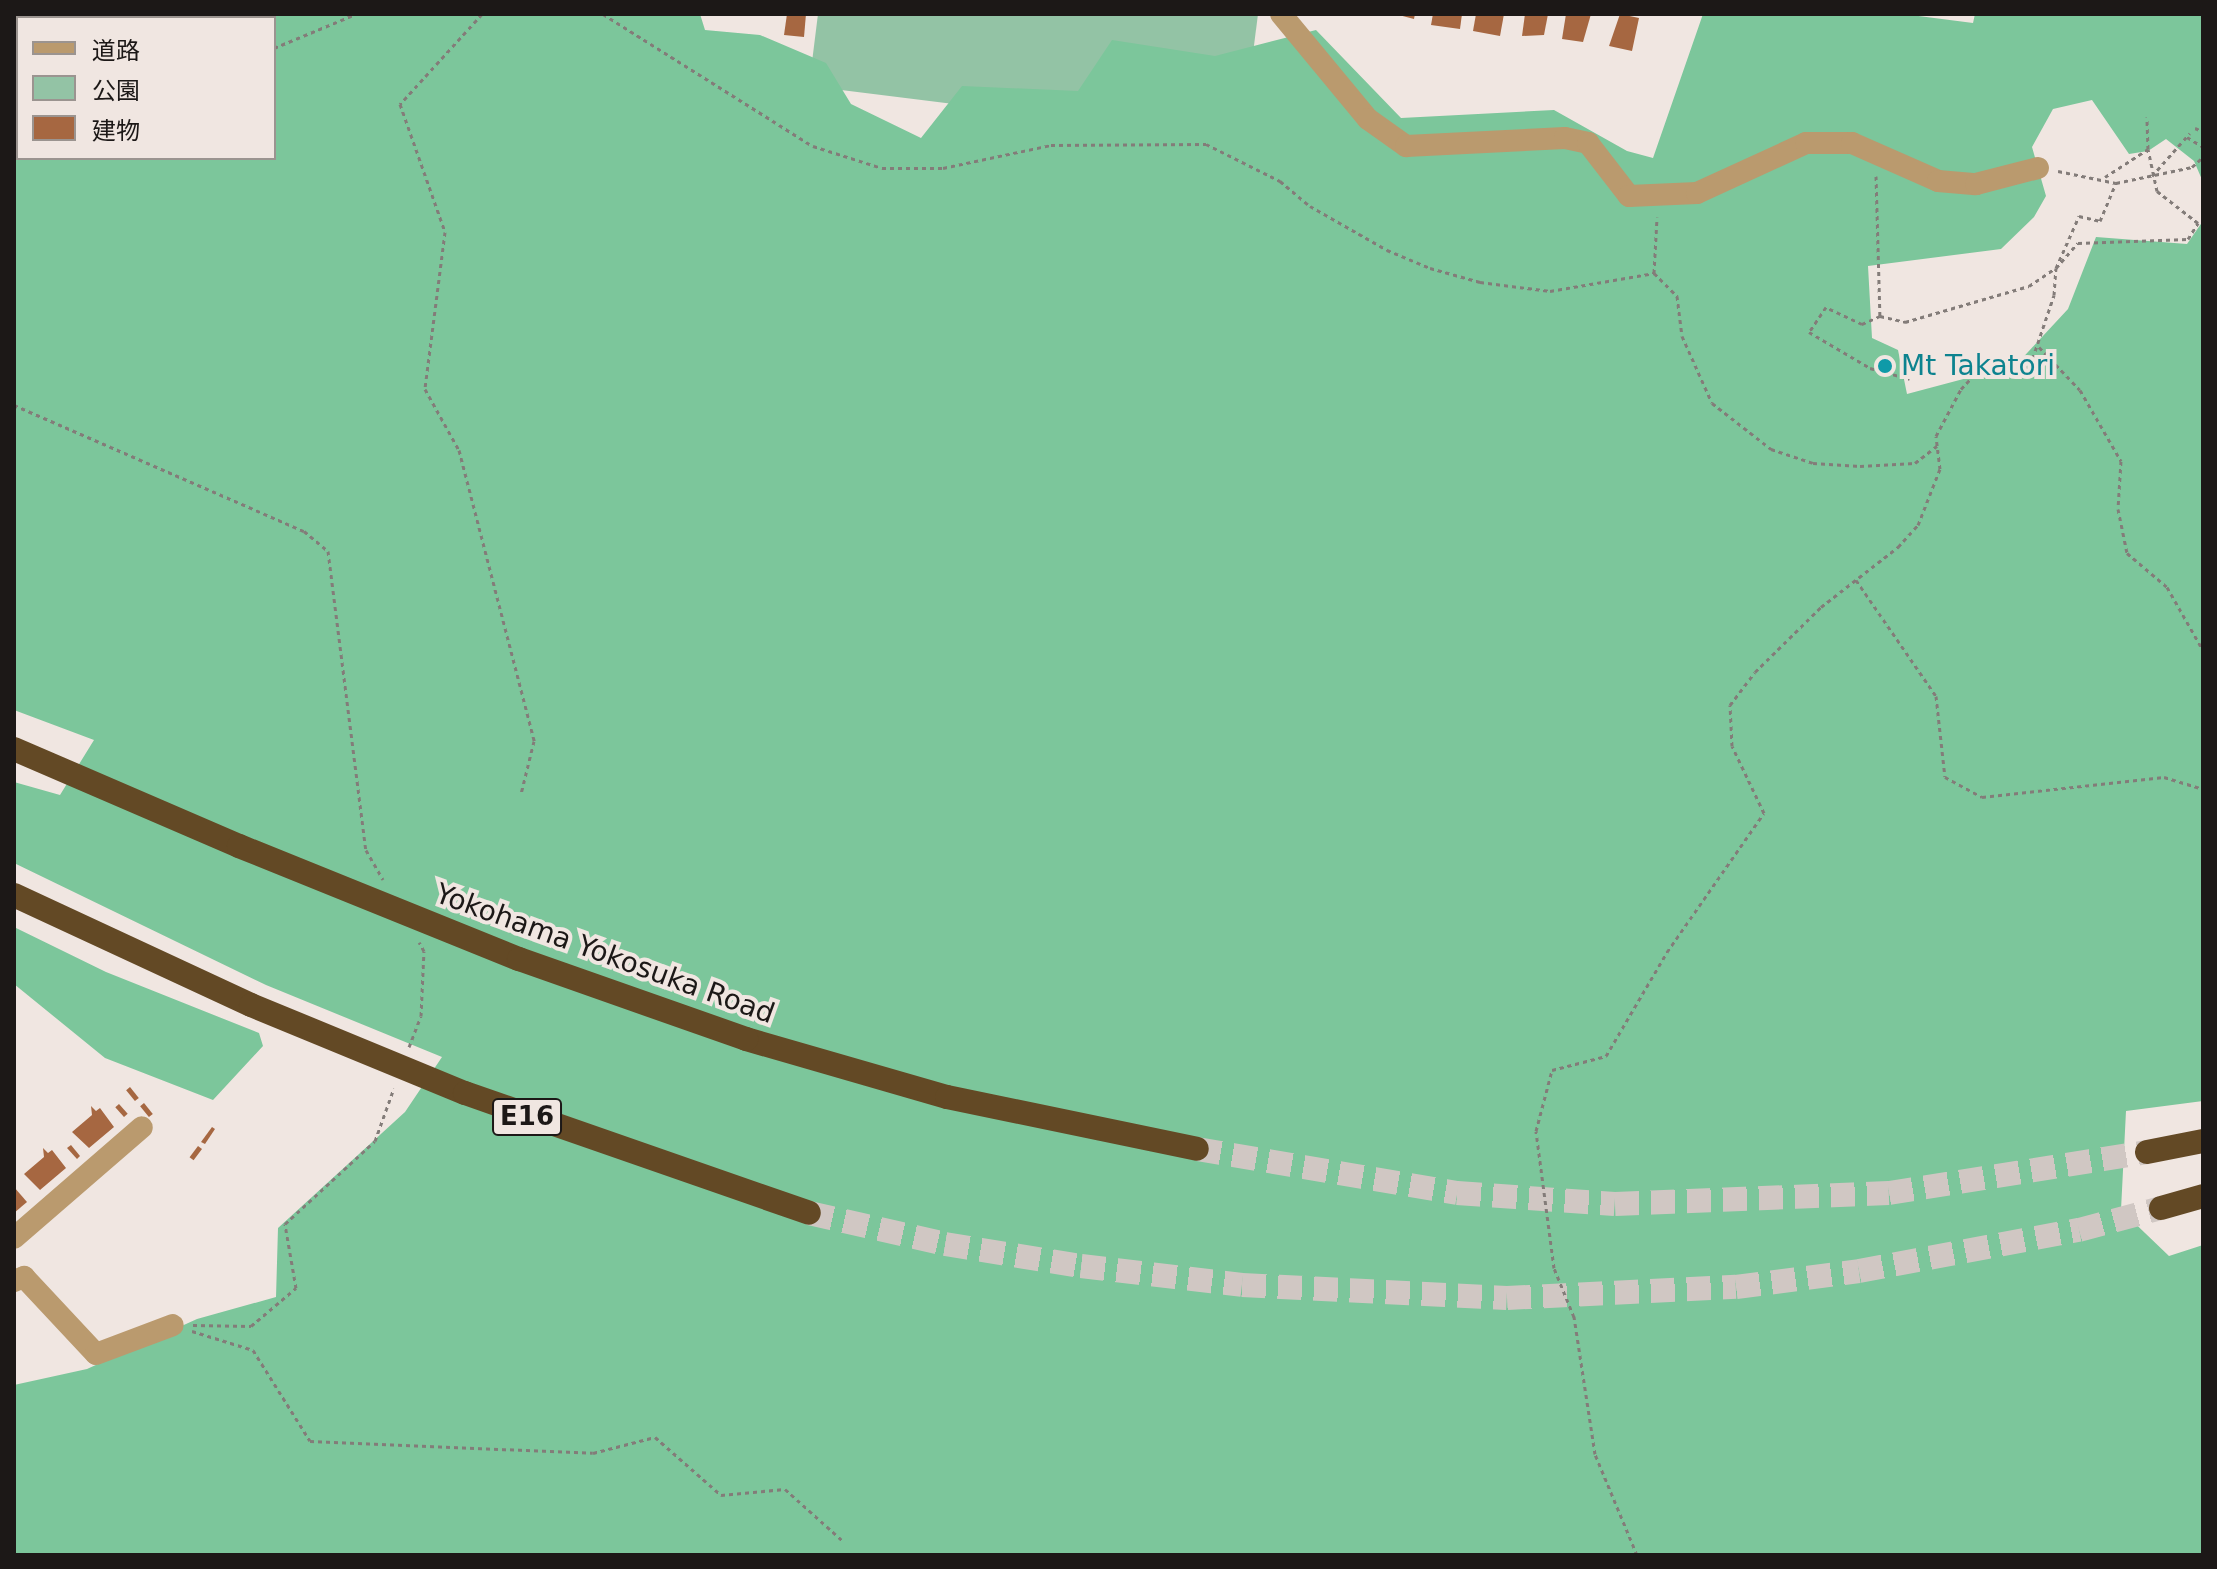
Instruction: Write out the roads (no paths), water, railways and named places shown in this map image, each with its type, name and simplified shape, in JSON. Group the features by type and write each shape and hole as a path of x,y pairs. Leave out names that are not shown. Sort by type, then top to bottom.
{"highway":[{"name":"Yokohama Yokosuka Road","path":"14,749 239,846 519,959 746,1039 947,1097 1197,1149"},
{"name":"E16","path":"14,895 251,1005 479,1099 809,1213"},
{"path":"2147,1152 2203,1141"},
{"path":"2161,1208 2203,1196"}],"lane":[{"path":"1282,15 1368,119 1406,146 1565,138 1588,143 1629,196 1658,198 1697,193 1806,143 1852,143 1876,157 1938,181 1976,184 2038,168"},
{"path":"14,1238 142,1127"},
{"path":"14,1281 24,1277 96,1354 173,1325"}],"tunnel":[{"path":"1197,1149 1457,1193 1615,1204 1889,1193 2147,1152"},
{"path":"809,1213 945,1244 1081,1266 1242,1285 1507,1298 1736,1287 1859,1271 2079,1230 2161,1208"}],"place":[{"name":"Mt Takatori","path":"1885,366"}]}
